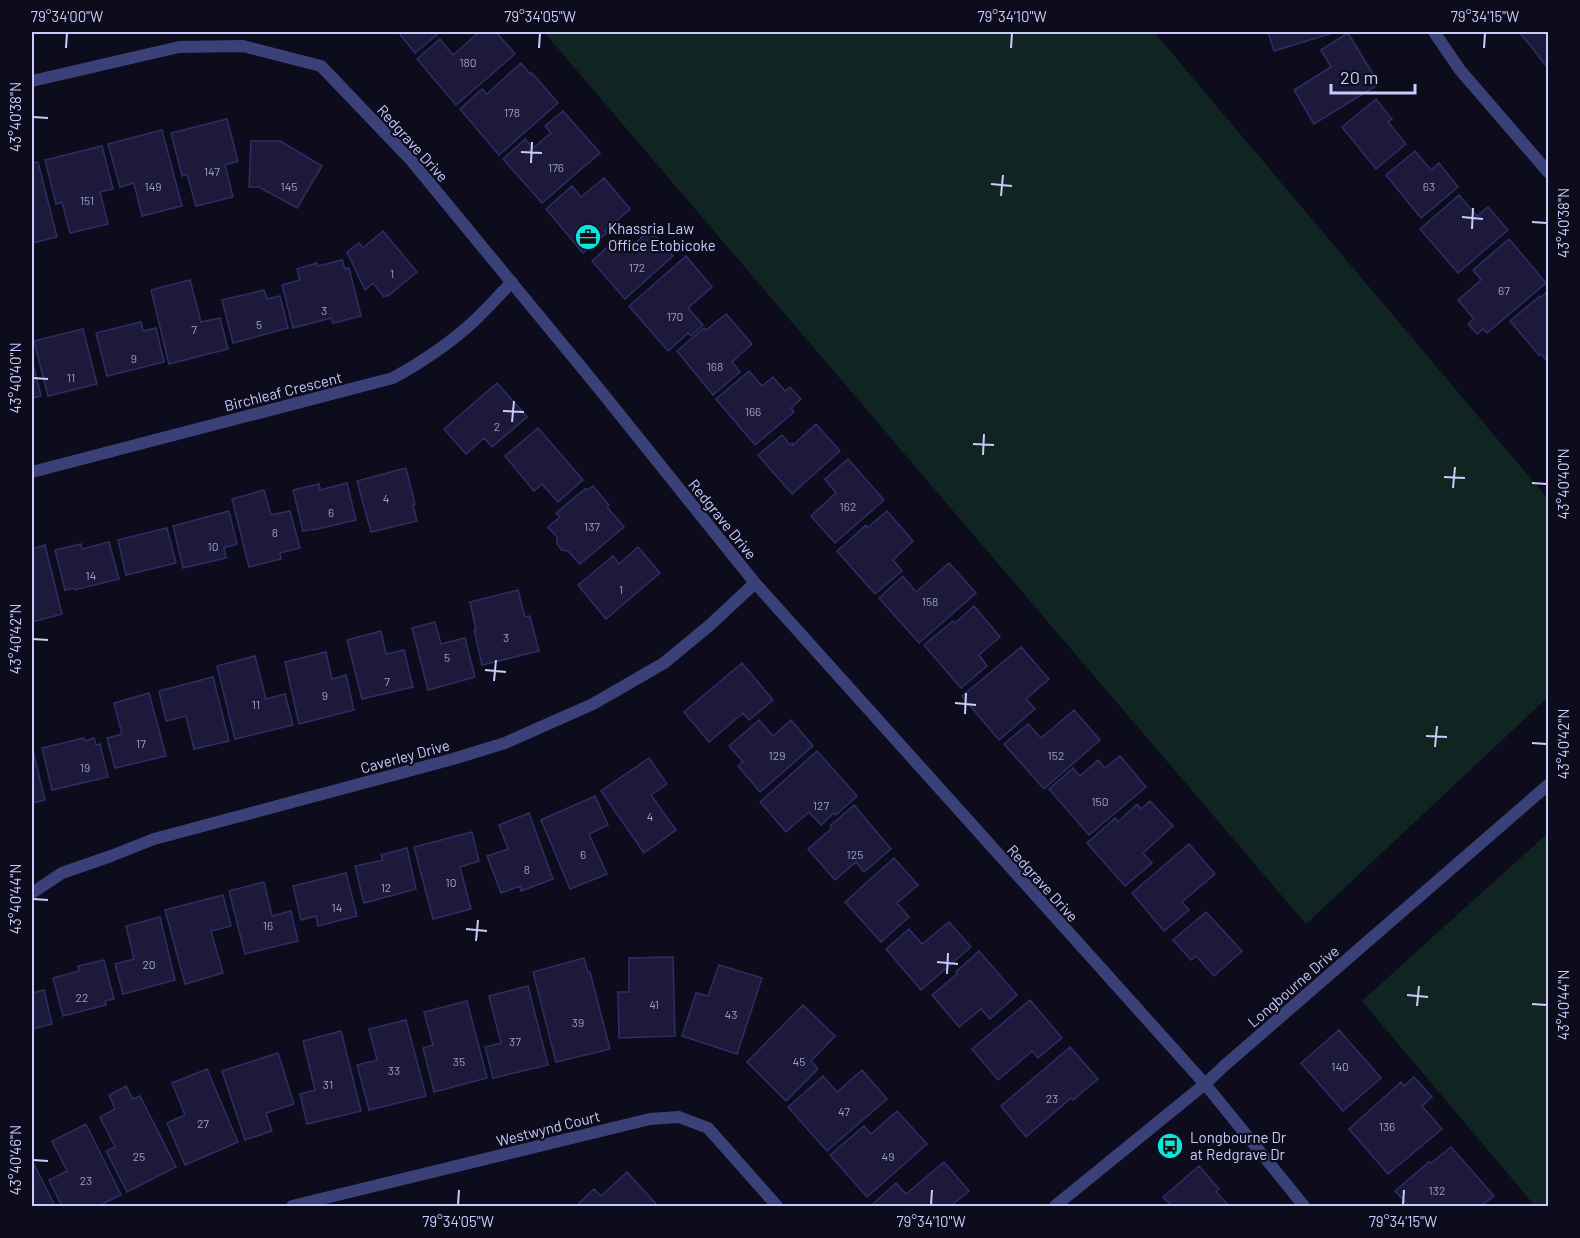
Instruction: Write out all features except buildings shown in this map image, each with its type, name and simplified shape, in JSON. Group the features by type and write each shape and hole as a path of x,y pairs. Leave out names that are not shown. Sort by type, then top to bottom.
{"street":[{"path":"1434,32 1460,70 1548,171"},
{"name":"Redgrave Drive","path":"32,81 179,47 243,46 321,66 411,159 755,583 1205,1084 1304,1206"},
{"name":"Birchleaf Crescent","path":"32,472 393,378 447,344 474,321 512,282"},
{"name":"Caverley Drive","path":"32,893 62,873 154,839 505,743 593,704 664,663 710,625 755,583"},
{"name":"Longbourne Drive","path":"1055,1206 1205,1084 1548,785"},
{"name":"Westwynd Court","path":"292,1206 650,1119 680,1117 708,1128 777,1206"}],"green space":[{"path":"544,32 1154,32 1548,499 1548,697 1306,924"},
{"path":"1548,833 1548,1206 1535,1206 1362,1001"}],"place":[{"name":"Khassria Law Office Etobicoke","path":"588,237"},
{"name":"Longbourne Dr at Redgrave Dr","path":"1170,1146"}]}
